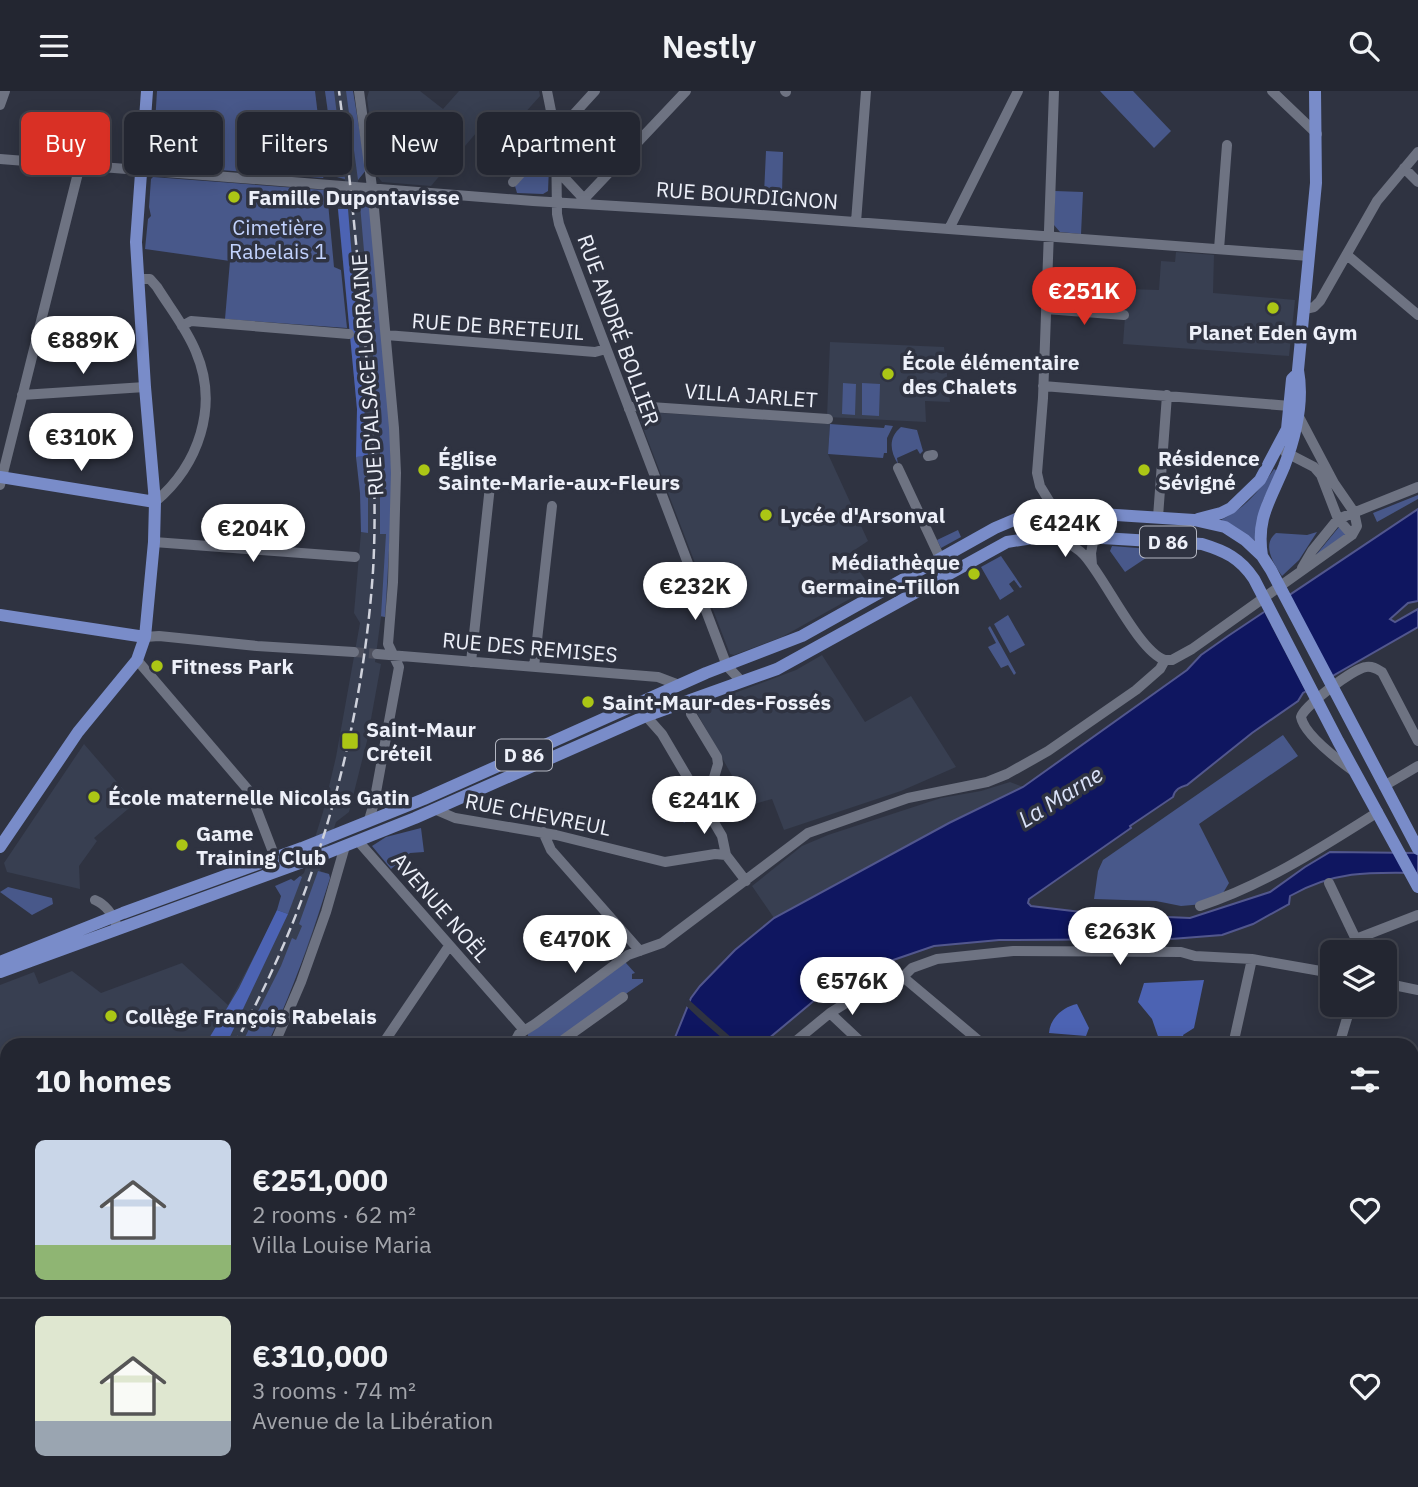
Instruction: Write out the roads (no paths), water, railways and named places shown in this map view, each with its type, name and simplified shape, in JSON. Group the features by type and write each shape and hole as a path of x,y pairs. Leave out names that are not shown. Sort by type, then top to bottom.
{"main road":[{"path":"146,112 147,91"},
{"path":"1194,520 1221,513 1241,501 1284,451 1295,433 1294,409 1300,380 1298,370 1316,183 1315,91"},
{"path":"0,847 78,732 137,660 145,637 155,502 136,242 142,175"},
{"path":"1262,556 1260,542 1263,515 1284,451"},
{"path":"1,480 155,502"},
{"name":"D 86","path":"0,972 275,857 424,799 678,685 802,636 940,558 1020,517 1040,512 1194,520 1225,527 1245,540 1262,556 1271,570 1417,847"},
{"name":"D 86","path":"0,963 280,871 391,828 646,716 778,669 1000,546 1019,539 1052,535 1202,544 1221,549 1238,559 1254,579 1415,881"},
{"path":"0,615 145,637"},
{"path":"384,814 385,823 391,828"},
{"path":"358,841 369,820"},
{"path":"345,846 356,825"}],"street":[{"path":"0,105 5,91"},
{"name":"RUE D'ALSACE LORRAINE","path":"359,91 372,187 396,473 388,644 400,667 369,820"},
{"name":"RUE ANDRÉ BOLLIER","path":"547,91 551,112"},
{"path":"576,112 595,91"},
{"path":"561,175 584,201 686,91"},
{"path":"856,222 866,91"},
{"path":"949,229 1018,91"},
{"path":"1054,91 1043,386 1037,473 1040,486 1051,504 1071,512 1090,528 1094,537 1092,565"},
{"path":"1272,91 1317,134"},
{"path":"1219,249 1227,145"},
{"path":"1305,309 1314,307 1320,301 1377,201 1418,152"},
{"name":"RUE BOURDIGNON","path":"0,159 21,161"},
{"path":"1404,168 1418,182"},
{"path":"1,480 77,175"},
{"name":"RUE BOURDIGNON","path":"210,175 557,203 584,201 1308,256"},
{"path":"513,182 519,175"},
{"name":"RUE ANDRÉ BOLLIER","path":"556,175 559,224 727,666"},
{"path":"1346,255 1418,315"},
{"path":"138,279 153,281 195,349 201,363 208,403 194,453 167,492 155,502"},
{"path":"1046,309 1124,315"},
{"path":"182,326 191,321 349,334"},
{"name":"RUE DE BRETEUIL","path":"386,335 595,352 606,349"},
{"path":"1043,386 1167,395 1294,409 1334,483 1354,512 1357,526 1352,535 1302,569 1281,587 1172,660 1158,658 1140,637 1092,565 1076,548 1052,535"},
{"path":"22,395 145,387"},
{"path":"1158,517 1167,395"},
{"name":"VILLA JARLET","path":"629,409 636,406 828,419"},
{"path":"1284,451 1314,467 1321,475 1338,519 1352,535"},
{"path":"898,468 940,558"},
{"path":"471,661 490,486"},
{"path":"1302,569 1312,551 1338,519 1418,487"},
{"path":"534,667 552,506"},
{"path":"1070,536 1076,531 1077,524 1071,512"},
{"path":"154,542 355,557"},
{"path":"145,637 355,652"},
{"name":"RUE DES REMISES","path":"377,654 658,677 678,685"},
{"path":"137,660 250,792 280,871"},
{"path":"518,1038 524,1030 628,955 662,943 808,833 908,798 987,782 1007,774 1048,751 1136,689 1160,669 1165,660"},
{"path":"727,666 742,682"},
{"path":"1355,771 1338,760 1306,729 1301,713 1361,668 1373,667 1382,672 1418,741"},
{"path":"693,700 691,715 717,757 718,764 705,808"},
{"path":"646,716 662,734 722,836 726,855 746,881"},
{"path":"1384,786 1418,766"},
{"name":"RUE CHEVREUL","path":"435,809 455,818 543,832 665,862 715,853 726,855"},
{"path":"1200,906 1242,891 1277,873 1378,812"},
{"path":"543,832 551,850 640,951"},
{"name":"AVENUE NOËL","path":"358,841 524,1030"},
{"path":"277,1038 326,912 345,846"},
{"path":"1329,883 1356,939 1418,915"},
{"path":"94,900 100,902 116,923"},
{"path":"387,1038 449,946"},
{"path":"800,1038 830,1013 854,998 903,977 912,968 937,960 1013,951 1181,952 1195,956 1252,959 1320,971"},
{"path":"1235,1038 1252,959"},
{"path":"903,977 976,1038"},
{"path":"1397,986 1418,990"},
{"path":"565,1038 623,997"},
{"path":"830,1013 857,1038"},
{"path":"1341,1038 1347,1017"}],"water":[{"name":"La Marne","path":"1418,509 1418,601 1408,603 1390,619 1395,622 1418,609 1418,627 1303,693 1298,701 1178,789 1173,797 1029,899 1028,903 1031,906 1098,914 1190,918 1270,892 1330,852 1418,853 1418,873 1368,873 1337,877 1290,896 1289,904 1253,924 1222,935 1171,939 999,940 934,946 851,977 816,999 769,1038 675,1038 691,998 700,986 735,950 774,918 949,823 1023,787 1187,670 1201,655"}],"tunnel":[{"path":"354,652 377,654"}],"railway":[{"path":"238,1038 263,990 311,875 346,755 367,632 375,507 372,444 358,261 339,91"}],"place":[{"name":"Famille Dupontavisse","path":"234,197"},
{"name":"Planet Eden Gym","path":"1273,308"},
{"name":"École élémentaire des Chalets","path":"888,374"},
{"name":"Église Sainte-Marie-aux-Fleurs","path":"424,470"},
{"name":"Résidence Sévigné","path":"1144,470"},
{"name":"Lycée d'Arsonval","path":"766,515"},
{"name":"Médiathèque Germaine-Tillon","path":"974,574"},
{"name":"Fitness Park","path":"157,666"},
{"name":"Saint-Maur-des-Fossés","path":"588,702"},
{"name":"Saint-Maur Créteil","path":"350,741"},
{"name":"École maternelle Nicolas Gatin","path":"94,797"},
{"name":"Game Training Club","path":"182,845"},
{"name":"Collège François Rabelais","path":"111,1016"}],"park label":[{"name":"Cimetière Rabelais 1","path":"278,239"}]}
